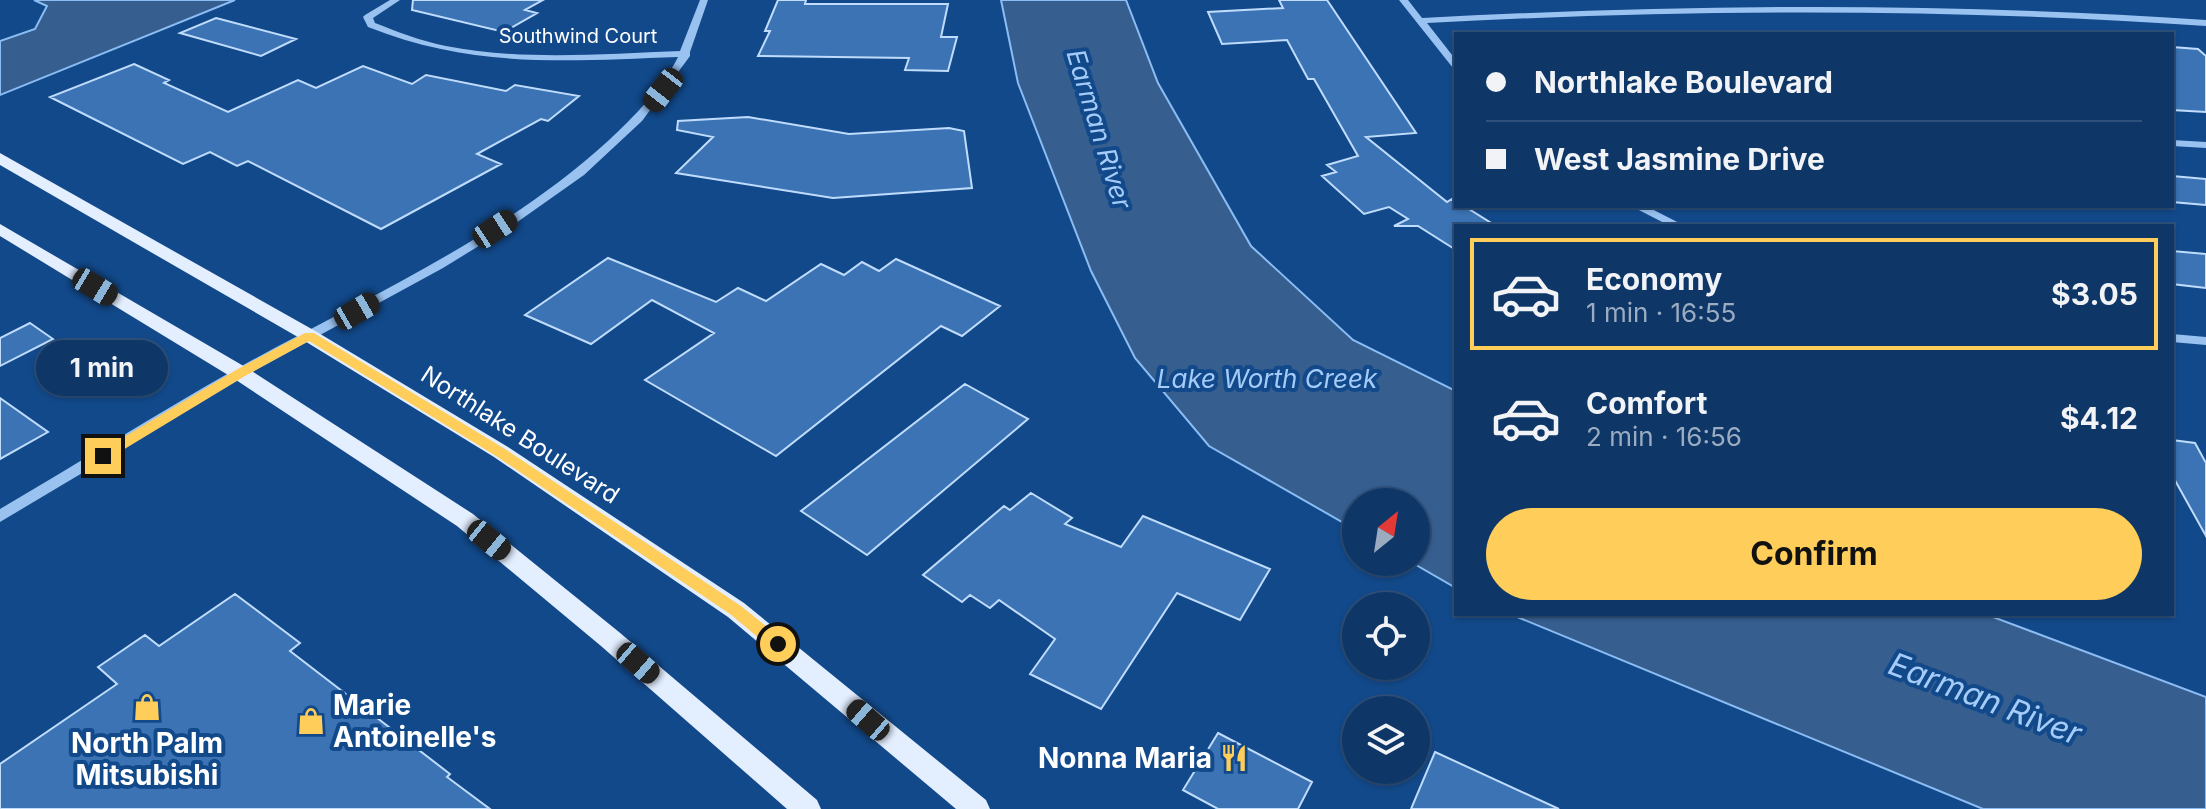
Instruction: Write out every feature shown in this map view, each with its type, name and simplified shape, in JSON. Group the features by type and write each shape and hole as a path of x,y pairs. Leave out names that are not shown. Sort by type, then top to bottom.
{"main road":[{"name":"Northlake Boulevard","path":"0,158 310,336 501,452 736,610 976,809"},
{"path":"0,229 240,373 465,520 610,639 807,809"}],"street":[{"name":"Southwind Court","path":"396,0 368,17 371,25 389,34 435,46 518,57 687,54"},
{"path":"0,516 240,373 475,242 572,178 616,141 650,106 687,54 698,28 704,0"},
{"path":"1403,0 1454,64"},
{"path":"1420,21 1553,13 1758,7 1971,10 2206,23"},
{"path":"2174,143 2206,145"},
{"path":"1641,208 1675,224"},
{"path":"2174,338 2206,341"}],"water":[{"path":"34,0 235,0 0,95 0,41 35,29 47,6"},
{"name":"Lake Worth Creek","path":"1001,0 1126,0 1158,83 1251,246 1353,340 1454,390 1454,587 1430,573 1430,488 1342,488 1342,522 1209,446 1135,358 1091,271 1018,83"},
{"name":"Earman River","path":"1515,616 1990,616 2206,697 2206,809 1983,809"}],"building":[{"path":"413,0 543,0 525,10 537,13 504,32 412,10"},
{"path":"778,0 806,0 805,4 948,4 941,37 957,37 948,71 905,70 909,58 758,56 770,31 765,31"},
{"path":"1279,0 1327,0 1416,133 1366,137 1447,202 1452,199 1454,208 1467,208 1493,224 1454,224 1454,249 1418,226 1394,226 1408,219 1389,207 1364,214 1322,176 1336,172 1327,165 1358,156 1314,79 1308,79 1287,40 1222,44 1208,12 1283,8"},
{"path":"216,18 296,39 261,56 180,33"},
{"path":"2174,47 2198,49 2206,56 2206,112 2174,110"},
{"path":"134,64 169,80 164,83 228,112 298,80 316,88 363,66 412,84 426,75 506,91 515,85 579,96 548,121 541,119 477,154 501,164 381,229 248,161 237,166 210,152 183,164 50,97"},
{"path":"748,117 849,134 949,128 964,131 972,188 833,198 676,173 713,137 677,130 678,121"},
{"path":"2174,176 2206,179 2206,205 2174,202"},
{"path":"2174,251 2206,254 2206,288 2174,284"},
{"path":"608,258 716,302 738,288 766,301 821,264 844,275 862,262 879,271 896,259 1000,306 962,336 941,326 776,456 645,380 714,333 652,300 591,344 525,315"},
{"path":"30,323 53,339 0,366 0,338"},
{"path":"965,384 1028,419 867,555 801,511"},
{"path":"0,398 48,432 0,459"},
{"path":"2174,440 2195,443 2206,463 2206,536 2174,479"},
{"path":"1031,493 1072,518 1065,524 1121,547 1143,516 1270,569 1240,620 1177,593 1101,709 1030,674 1055,639 999,600 990,608 970,595 962,602 923,575 1004,506 1010,510"},
{"path":"235,594 300,643 290,651 450,774 447,777 490,809 0,809 0,764 117,684 98,667 145,635 159,646"},
{"name":"Nonna Maria","path":"1218,733 1312,782 1298,809 1218,809 1183,790"},
{"path":"1435,752 1559,809 1411,809 1422,784 1430,784 1430,764"}],"place":[{"name":"North Palm Mitsubishi","path":"147,707"},
{"name":"Marie Antoinelle's","path":"311,721"},
{"name":"Nonna Maria","path":"1234,758"}],"route":[{"path":"103,456 240,373 310,336 501,452 736,610 778,644"}]}
